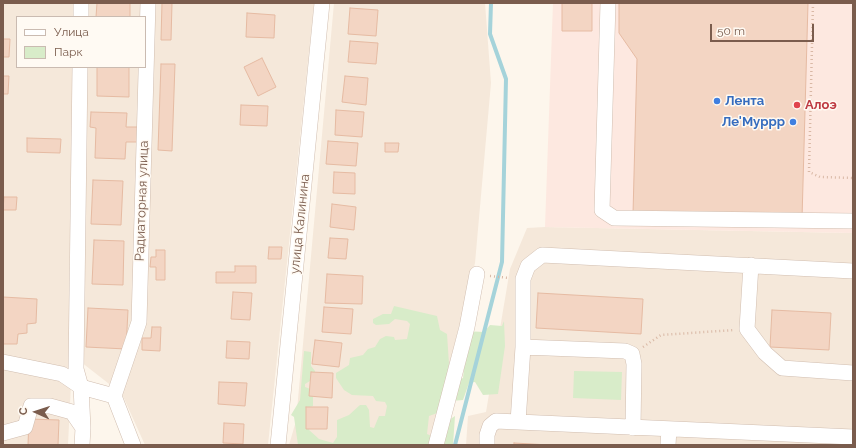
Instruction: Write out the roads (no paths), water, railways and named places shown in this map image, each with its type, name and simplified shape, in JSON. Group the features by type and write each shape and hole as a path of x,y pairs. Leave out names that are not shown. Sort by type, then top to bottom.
{"street":[{"path":"81,3 81,16"},
{"name":"Радиаторная улица","path":"114,396 139,322 148,3"},
{"name":"улица Калинина","path":"278,445 322,3"},
{"path":"608,3 602,210 614,218 853,221"},
{"path":"80,68 76,369 80,387 84,428 82,445"},
{"path":"518,422 522,347 523,279 528,266 542,256 853,271"},
{"path":"751,265 747,330 765,353 782,368 853,373"},
{"path":"436,445 467,327 477,274"},
{"path":"522,347 625,351 632,354 634,364 633,428"},
{"path":"3,362 62,374 80,387 114,396 133,445"},
{"path":"3,433 25,427 31,406 50,406 72,412 84,428"},
{"path":"487,445 487,435 490,426 496,421 853,437"},
{"path":"668,445 669,429"}],"waterway":[{"path":"455,445 502,262 506,79 490,34 491,3"}],"place":[{"name":"Лента","path":"717,101"},
{"name":"Алоэ","path":"797,105"},
{"name":"Ле'Муррр","path":"793,122"}]}
